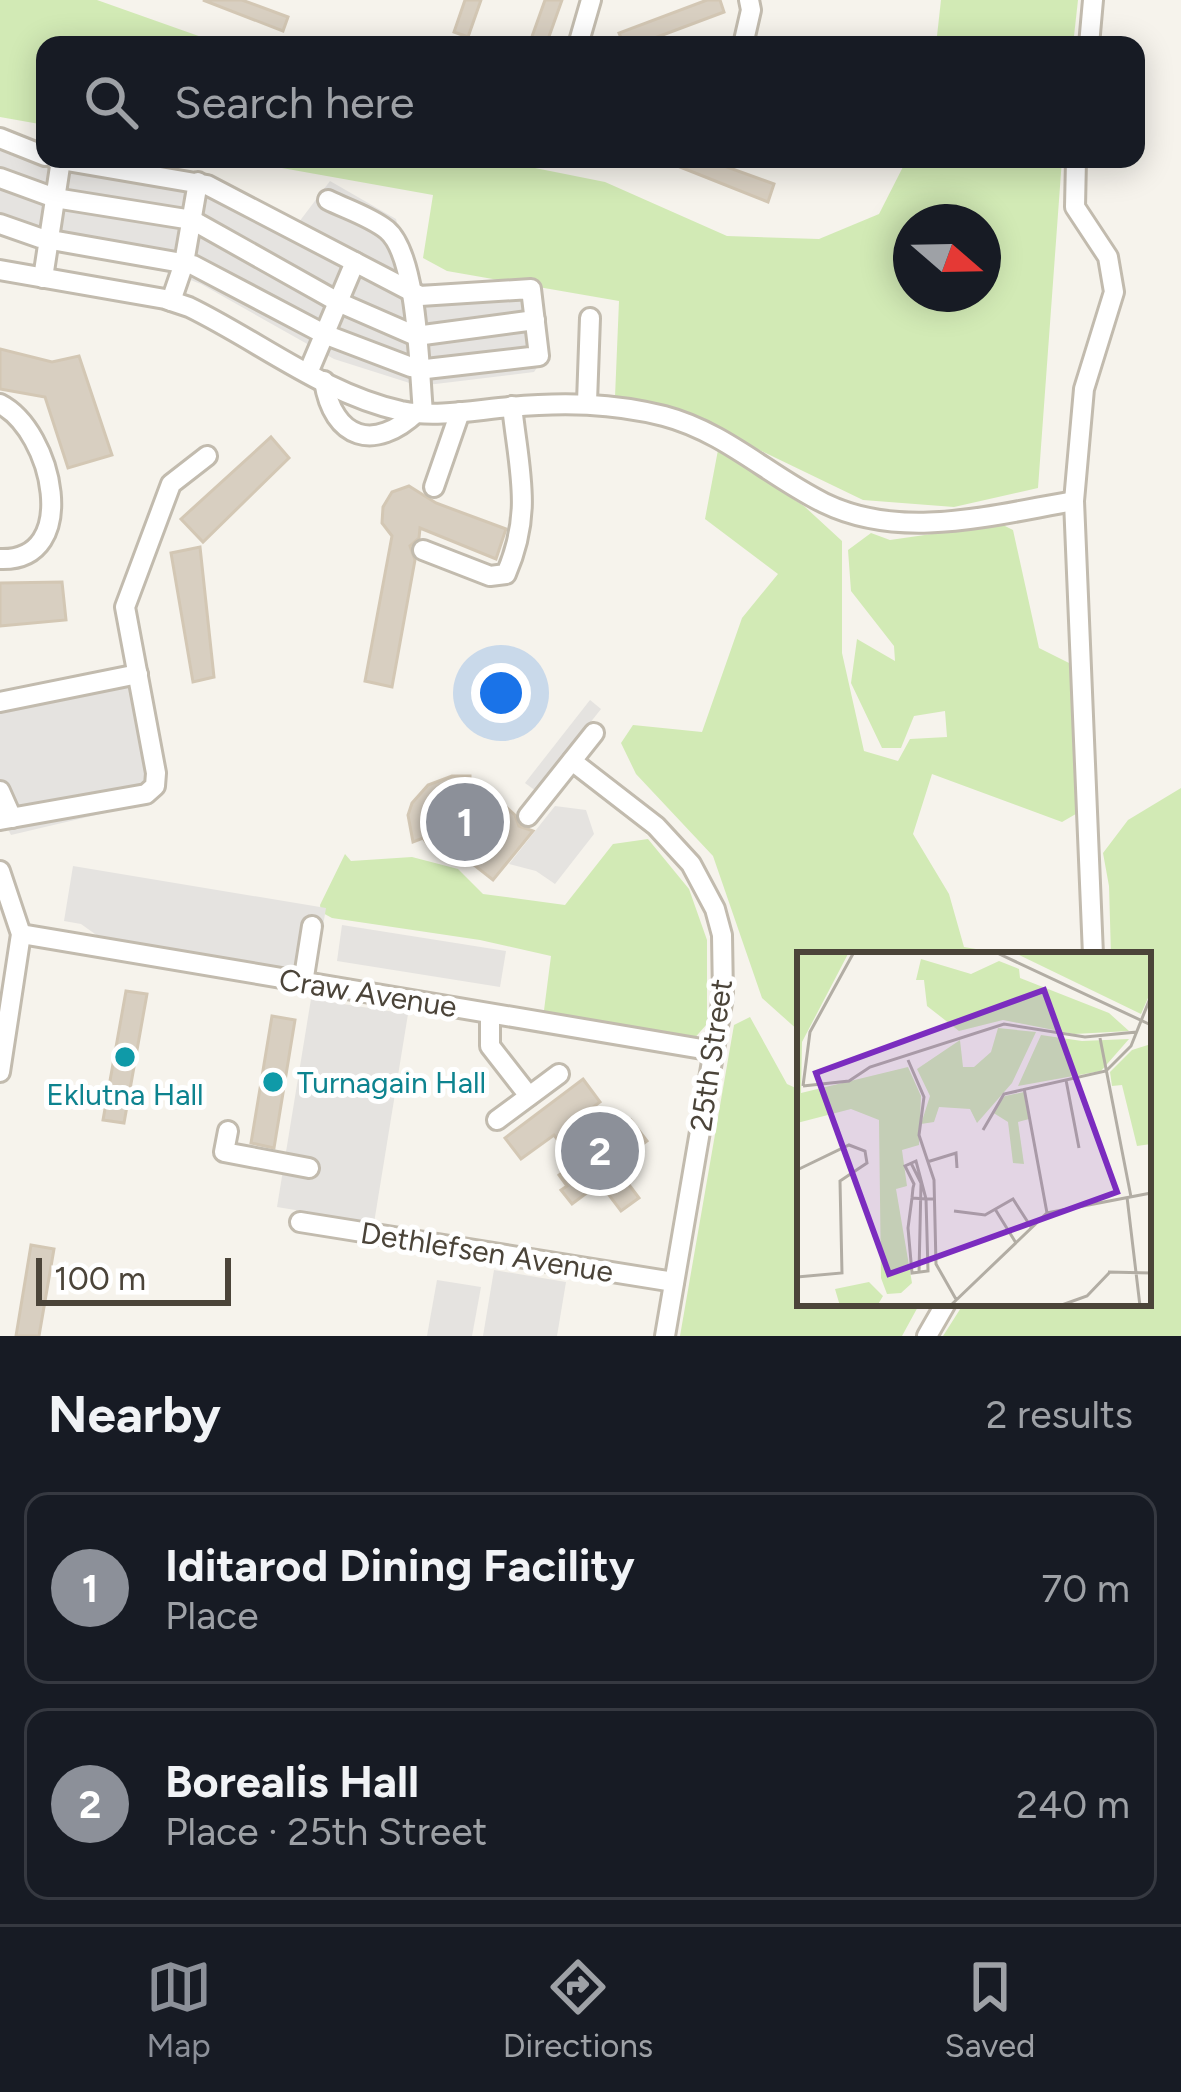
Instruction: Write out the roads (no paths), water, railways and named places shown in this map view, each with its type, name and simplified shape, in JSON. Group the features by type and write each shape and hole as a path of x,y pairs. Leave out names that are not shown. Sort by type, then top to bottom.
{"street":[{"path":"581,36 591,0"},
{"path":"744,36 749,0"},
{"path":"1090,36 1093,0"},
{"path":"0,137 36,152"},
{"path":"43,278 57,168"},
{"path":"0,224 48,238 184,263 324,334 419,368 539,356 531,289 420,296 198,182 109,168"},
{"path":"1076,168 1075,207 1108,256 1114,292 1084,389 1074,501 1093,952"},
{"path":"0,178 55,198 192,220 338,302 416,336 535,320"},
{"path":"171,302 184,263 198,182"},
{"path":"328,200 389,231 413,292 420,412"},
{"path":"355,262 324,334 316,377 339,421 370,438 391,433 420,412"},
{"path":"0,270 171,302 226,325 316,377 402,411 460,412 587,402 666,416 701,429 820,502 856,516 928,523 1074,501"},
{"path":"587,402 590,318"},
{"path":"0,404 24,423 37,442 52,496 50,519 39,543 18,558 0,559"},
{"path":"422,550 490,576 506,574 524,518 512,406"},
{"path":"434,487 460,412"},
{"path":"0,791 6,819 146,794 154,786 156,773 125,607 171,484 207,456"},
{"path":"0,703 138,674"},
{"path":"528,817 593,733"},
{"name":"25th Street","path":"572,761 656,826 691,864 722,935 722,997 665,1336"},
{"path":"0,872 4,895 22,934 0,1071"},
{"path":"86,945 89,924"},
{"path":"303,983 312,926"},
{"name":"Craw Avenue","path":"22,934 714,1052"},
{"path":"490,1014 490,1046 529,1096"},
{"path":"497,1120 559,1074"},
{"path":"228,1131 224,1152 309,1168"},
{"name":"Dethlefsen Avenue","path":"300,1222 674,1282"},
{"path":"927,1336 944,1306"}],"place":[{"name":"Iditarod Dining Facility","path":"465,822"},
{"name":"Eklutna Hall","path":"125,1057"},
{"name":"Turnagain Hall","path":"273,1082"},
{"name":"Borealis Hall","path":"600,1151"}]}
